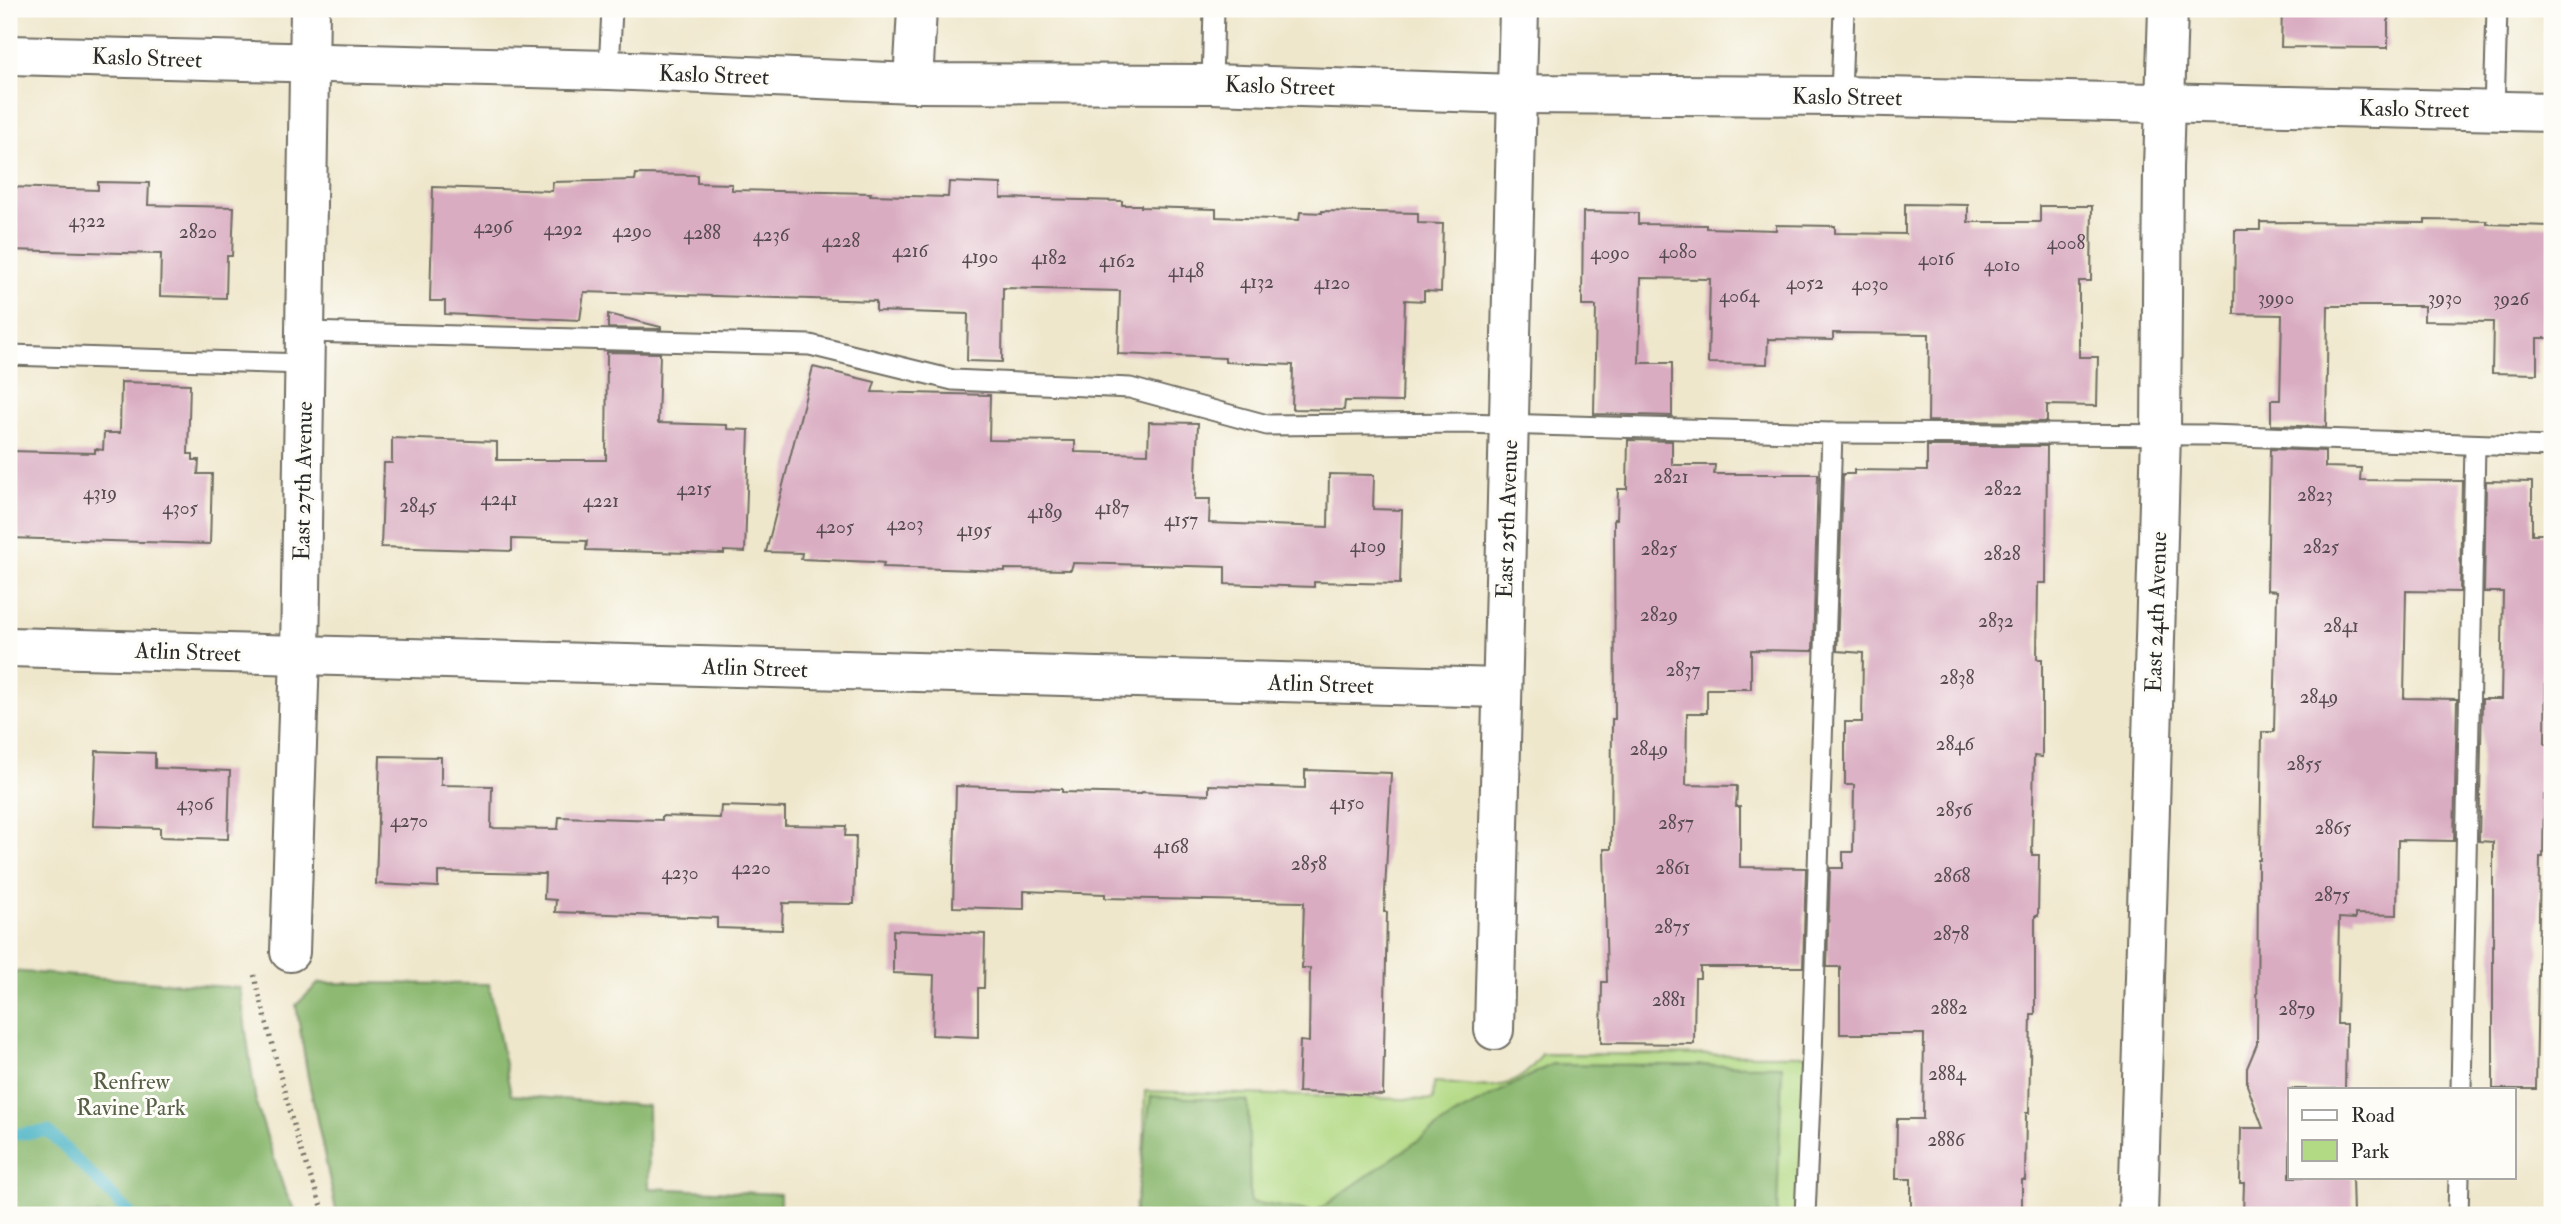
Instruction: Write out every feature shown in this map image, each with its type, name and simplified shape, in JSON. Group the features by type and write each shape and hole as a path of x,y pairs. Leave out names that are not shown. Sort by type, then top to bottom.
{"street":[{"name":"East 27th Avenue","path":"290,952 300,655 310,9"},
{"path":"913,83 917,9"},
{"name":"East 25th Avenue","path":"1494,1030 1519,9"},
{"name":"East 24th Avenue","path":"2138,1215 2161,434 2164,104 2168,9"},
{"name":"Kaslo Street","path":"9,55 610,70 913,83 1212,84 1516,94 1841,96 2552,112"},
{"name":"Atlin Street","path":"9,647 1501,688"}],"lane":[{"path":"610,70 612,9"},
{"path":"1212,84 1214,9"},
{"path":"1841,96 1844,9"},
{"path":"2494,110 2497,9"},
{"path":"9,355 305,348 810,345 953,380 1130,388 1267,425 1462,423 1832,433 2161,434 2552,447"},
{"path":"1805,1215 1832,433"},
{"path":"2461,1088 2475,446"},
{"path":"2458,1215 2459,1178"}],"path":[{"path":"253,970 298,1142 325,1215"}],"green space":[{"name":"Renfrew Ravine Park","path":"9,971 240,988 256,1103 284,1189 297,1215 9,1215"},
{"path":"319,983 489,984 511,1095 648,1106 649,1188 780,1194 780,1215 337,1215 296,1005"},
{"path":"1542,1054 1812,1055 1805,1215 1142,1215 1145,1091 1433,1100 1434,1082 1481,1086 1507,1083 1519,1078"},
{"path":"1552,1064 1782,1066 1777,1215 1134,1215 1151,1096 1248,1101 1250,1202 1315,1212 1455,1115"}],"building":[{"path":"2282,9 2388,9 2388,48 2281,47"},
{"path":"636,174 697,175 697,183 732,184 732,190 871,193 870,195 948,197 949,182 1001,184 1001,198 1122,201 1122,205 1141,207 1216,209 1216,217 1299,220 1300,212 1418,213 1418,223 1443,224 1441,292 1424,291 1424,301 1405,300 1402,402 1345,401 1344,410 1292,409 1293,365 1225,362 1225,358 1118,354 1120,291 1003,288 1002,362 967,361 968,314 876,311 876,301 584,292 580,320 445,314 445,301 430,301 433,187 552,191 553,182 635,180"},
{"path":"98,182 149,183 148,205 234,207 232,256 227,256 226,298 160,296 161,254 9,250 9,187 98,190"},
{"path":"1905,204 1968,205 1968,222 2040,222 2040,206 2092,206 2091,281 2079,281 2079,357 2098,357 2097,406 2047,405 2047,422 1928,421 1929,334 1833,333 1833,340 1768,339 1767,364 1708,363 1710,279 1641,278 1639,363 1672,363 1672,416 1594,414 1596,306 1582,306 1583,212 1638,213 1638,224 1776,230 1776,225 1835,226 1835,233 1905,234"},
{"path":"2425,220 2552,226 2550,338 2537,338 2537,374 2492,373 2493,322 2424,321 2424,306 2328,306 2326,427 2271,425 2271,400 2280,400 2282,315 2234,314 2235,230 2260,230 2260,222 2425,223"},
{"path":"608,314 661,327 661,329 608,328"},
{"path":"607,352 660,353 658,423 727,425 727,429 749,430 745,552 724,551 724,554 586,550 587,541 512,539 512,551 381,547 384,463 392,463 392,438 497,442 497,460 606,460"},
{"path":"813,367 875,382 872,392 990,395 989,440 1075,441 1075,452 1148,454 1149,422 1198,423 1195,499 1210,499 1209,523 1328,527 1329,474 1374,475 1373,509 1402,510 1400,584 1314,582 1314,587 1225,584 1225,567 1073,563 1071,570 1005,571 883,567 884,563 801,559 802,553 766,552"},
{"path":"121,382 190,384 188,454 193,454 193,460 199,460 198,474 212,474 210,544 9,538 9,451 95,453 95,449 103,450 104,433 120,433"},
{"path":"1628,440 1672,441 1672,465 1715,465 1714,474 1818,474 1813,651 1751,650 1751,689 1707,689 1707,713 1687,713 1686,785 1737,786 1736,807 1740,807 1740,867 1806,868 1803,967 1700,967 1700,978 1695,978 1694,1044 1601,1043 1602,982 1607,982 1604,849 1611,849 1612,719 1615,719 1614,519 1617,519 1618,489 1627,489"},
{"path":"1927,446 2047,446 2046,583 2038,583 2037,659 2042,659 2042,757 2034,756 2032,855 2039,855 2038,916 2035,916 2035,1014 2031,1014 2029,1113 2026,1113 2022,1215 1911,1215 1911,1179 1896,1179 1897,1119 1923,1119 1924,1034 1840,1034 1840,967 1827,967 1830,868 1843,868 1843,852 1853,852 1854,785 1845,785 1845,722 1862,722 1863,653 1837,651 1843,474 1854,474 1854,470 1927,471"},
{"path":"2270,449 2325,451 2325,467 2361,468 2360,480 2462,481 2460,592 2406,591 2404,698 2457,699 2454,841 2398,840 2397,915 2355,914 2355,919 2339,918 2337,1024 2346,1024 2345,1088 2288,1088 2288,1178 2352,1178 2353,1215 2243,1215 2244,1183 2240,1183 2241,1128 2263,1128 2247,1085 2247,1068 2257,1044 2262,732 2274,732 2277,591 2267,590"},
{"path":"2486,481 2532,482 2532,534 2549,534 2548,599 2552,599 2552,646 2546,646 2545,744 2552,744 2552,795 2544,795 2543,857 2540,857 2536,1089 2493,1088 2493,842 2479,841 2482,699 2501,699 2503,592 2484,592"},
{"path":"96,751 155,753 155,768 230,771 228,839 160,837 160,828 93,826"},
{"path":"380,756 441,757 441,785 492,786 491,828 558,829 559,817 662,820 662,816 720,818 721,806 785,808 785,825 846,826 845,836 856,836 854,904 783,903 782,930 717,928 717,918 555,912 556,900 544,899 545,874 438,872 438,887 376,884"},
{"path":"1305,770 1391,773 1384,912 1387,912 1383,1095 1298,1092 1300,1041 1309,1042 1310,968 1302,968 1304,902 1105,898 1105,894 1024,891 1024,909 953,907 956,786 1062,789 1062,792 1209,795 1209,785 1305,788"},
{"path":"893,930 985,934 984,988 978,988 978,1037 932,1035 934,975 893,973"}],"waterway":[{"path":"9,1135 48,1131 131,1215"}]}
